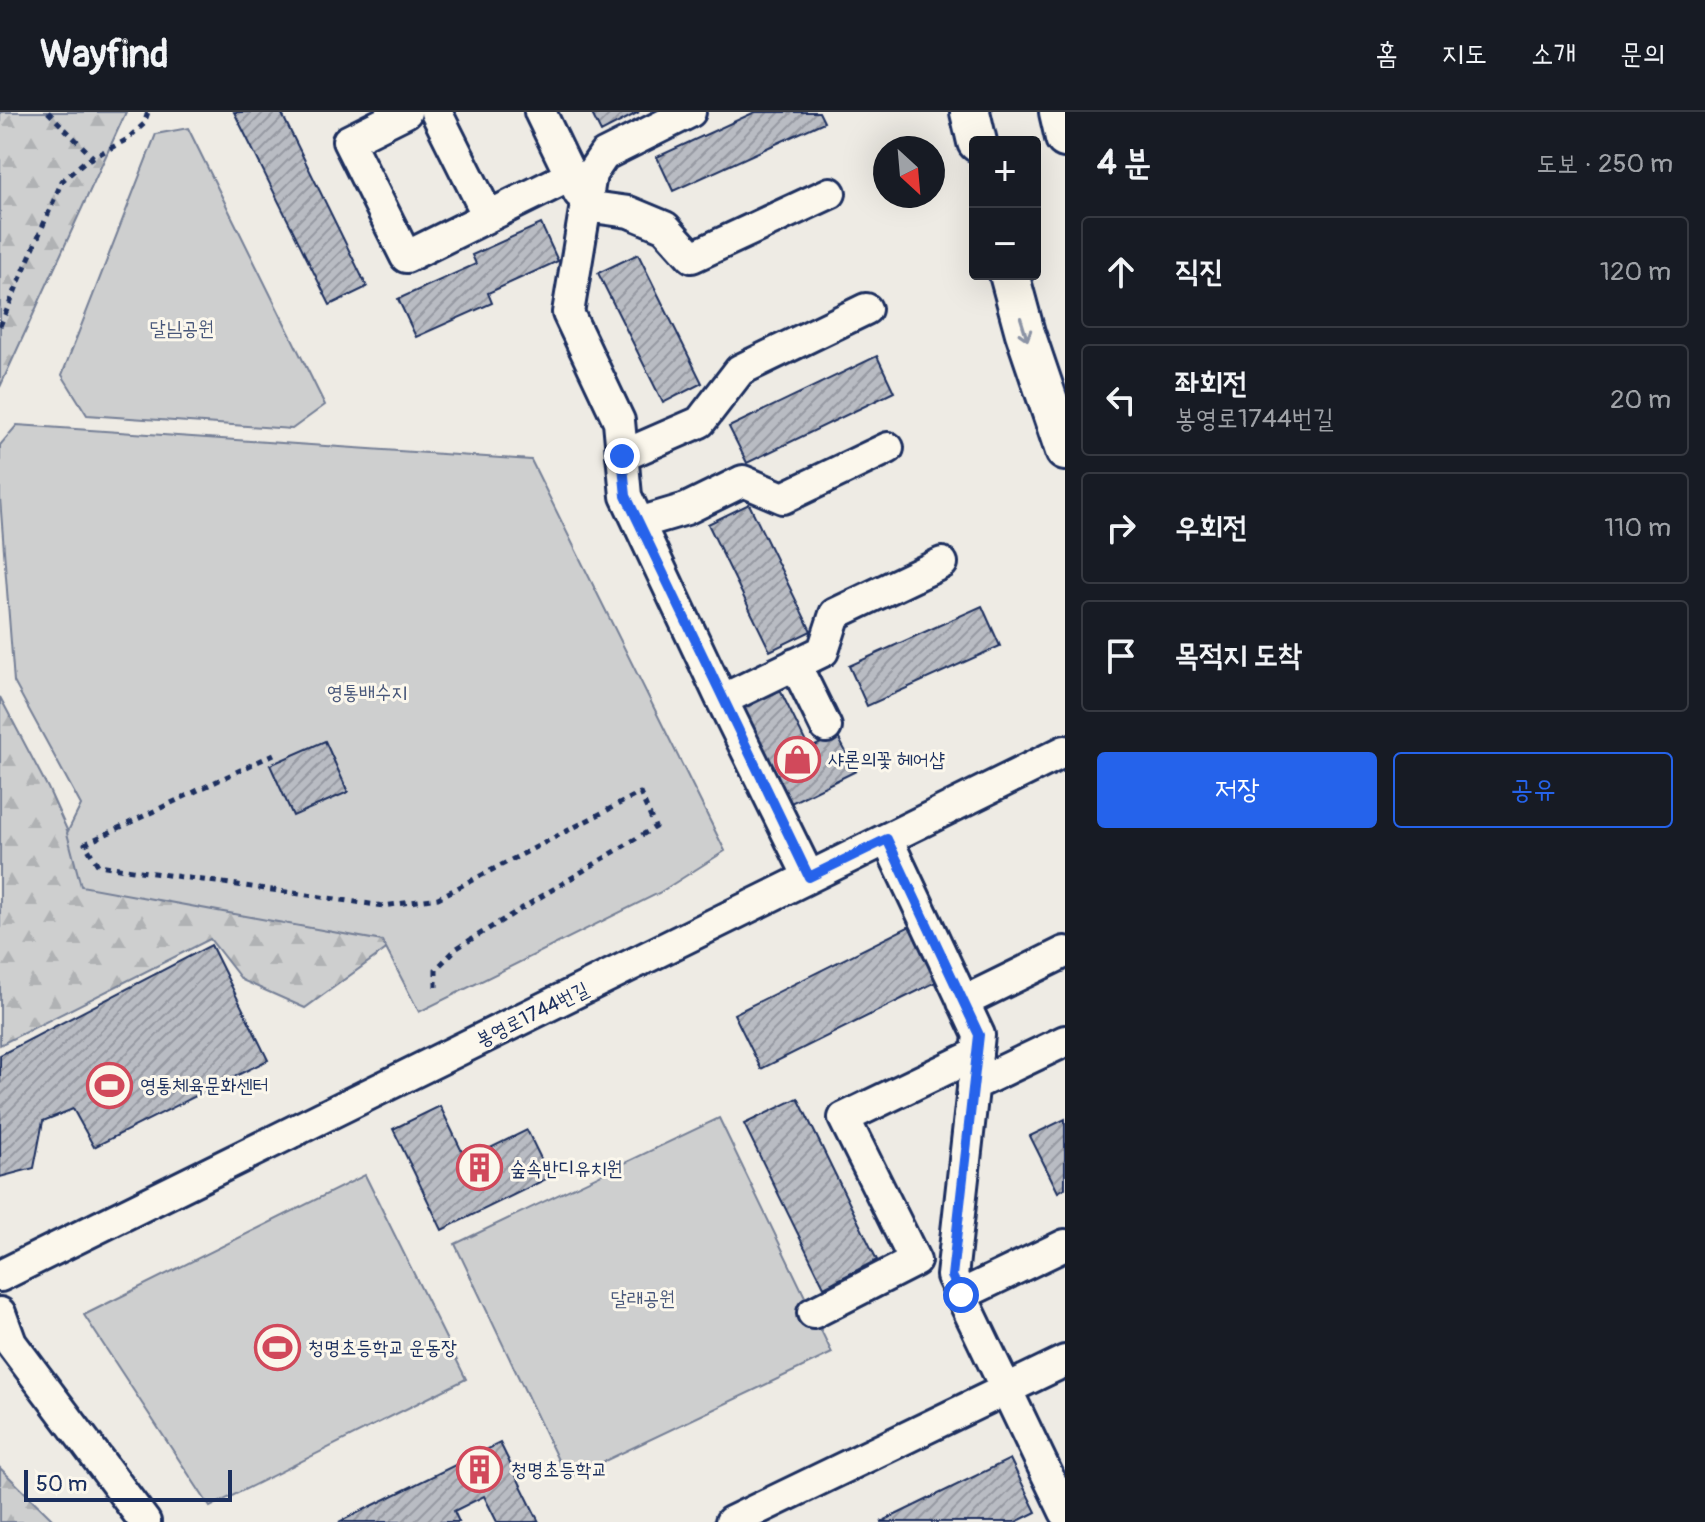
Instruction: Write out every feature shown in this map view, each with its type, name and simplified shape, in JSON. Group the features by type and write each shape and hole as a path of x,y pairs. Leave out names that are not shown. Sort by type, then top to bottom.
{"main road":[{"path":"970,112 976,136"},
{"path":"1059,112 1065,138"},
{"path":"1011,280 1065,451"}],"street":[{"path":"406,112 348,141 406,257 570,176"},
{"path":"436,112 488,216"},
{"path":"540,112 585,206"},
{"path":"690,112 604,155 591,174 568,313 619,421 626,496 809,877"},
{"path":"585,206 629,212 665,227 692,257 830,193"},
{"path":"622,456 700,422 740,370 866,309"},
{"path":"639,523 686,509 743,481 783,498 888,448"},
{"path":"722,700 823,651 835,614 942,563"},
{"path":"795,664 826,727"},
{"name":"봉영로1744번길","path":"0,1276 1065,751"},
{"path":"887,839 979,1035 952,1276 1065,1512"},
{"path":"963,1002 1065,952"},
{"path":"973,1085 1065,1041"},
{"path":"813,1313 915,1261 844,1118 977,1054"},
{"path":"961,1295 1065,1245"},
{"path":"0,1313 11,1343 145,1522"},
{"path":"731,1522 1065,1361"}],"path":[{"path":"48,112 93,157"},
{"path":"0,326 62,181 84,162 126,140 144,124 148,112"},
{"path":"274,754 85,844 98,865 384,906 438,898 640,793 655,827 457,948 436,969 436,990"}],"green space":[{"path":"0,112 126,112 0,387"},
{"name":"달님공원","path":"188,128 325,405 292,429 87,415 62,375 156,134"},
{"name":"영통배수지","path":"17,425 531,460 725,851 659,893 419,1012 382,941 81,886 67,833 81,805 14,682 0,498 0,445"},
{"path":"0,697 48,788 87,874 400,939 305,1008 242,980 210,939 0,1045"},
{"name":"달래공원","path":"719,1118 832,1353 567,1479 455,1244"},
{"name":"청명초등학교 운동장","path":"365,1175 466,1379 210,1507 84,1315"},
{"path":"0,1468 55,1522 0,1522"}],"building":[{"path":"234,112 281,112 367,287 330,305"},
{"path":"591,112 639,112 601,132"},
{"path":"755,112 819,112 824,122 673,191 657,157"},
{"path":"541,224 558,261 488,293 492,303 416,337 398,299 476,264 472,255"},
{"path":"638,254 702,383 663,403 598,273"},
{"path":"877,356 894,392 747,463 729,427"},
{"path":"749,504 811,631 770,651 708,524"},
{"path":"982,606 1000,646 867,706 849,666"},
{"path":"778,686 809,749 837,735 856,771 789,804 740,705"},
{"path":"325,741 348,792 293,816 270,765"},
{"path":"914,924 942,979 761,1069 734,1014"},
{"name":"영통체육문화센터","path":"211,945 268,1060 94,1147 73,1109 43,1121 34,1168 0,1177 0,1055"},
{"path":"798,1098 877,1260 824,1287 744,1124"},
{"name":"숲속반디유치원","path":"440,1106 466,1160 527,1130 550,1177 442,1230 393,1129"},
{"path":"1065,1119 1065,1188 1058,1192 1030,1136"},
{"name":"청명초등학교","path":"500,1443 539,1522 497,1522 484,1496 454,1511 459,1522 339,1522"},
{"path":"1010,1459 1036,1512 1016,1522 881,1522"}],"place":[{"name":"샤론의꽃 헤어샵","path":"797,759"},
{"name":"영통체육문화센터","path":"109,1085"},
{"name":"숲속반디유치원","path":"479,1168"},
{"name":"청명초등학교 운동장","path":"277,1347"},
{"name":"청명초등학교","path":"480,1469"}],"route":[{"path":"622,456 626,496 809,877 887,839 979,1035 952,1276 961,1295"}]}
